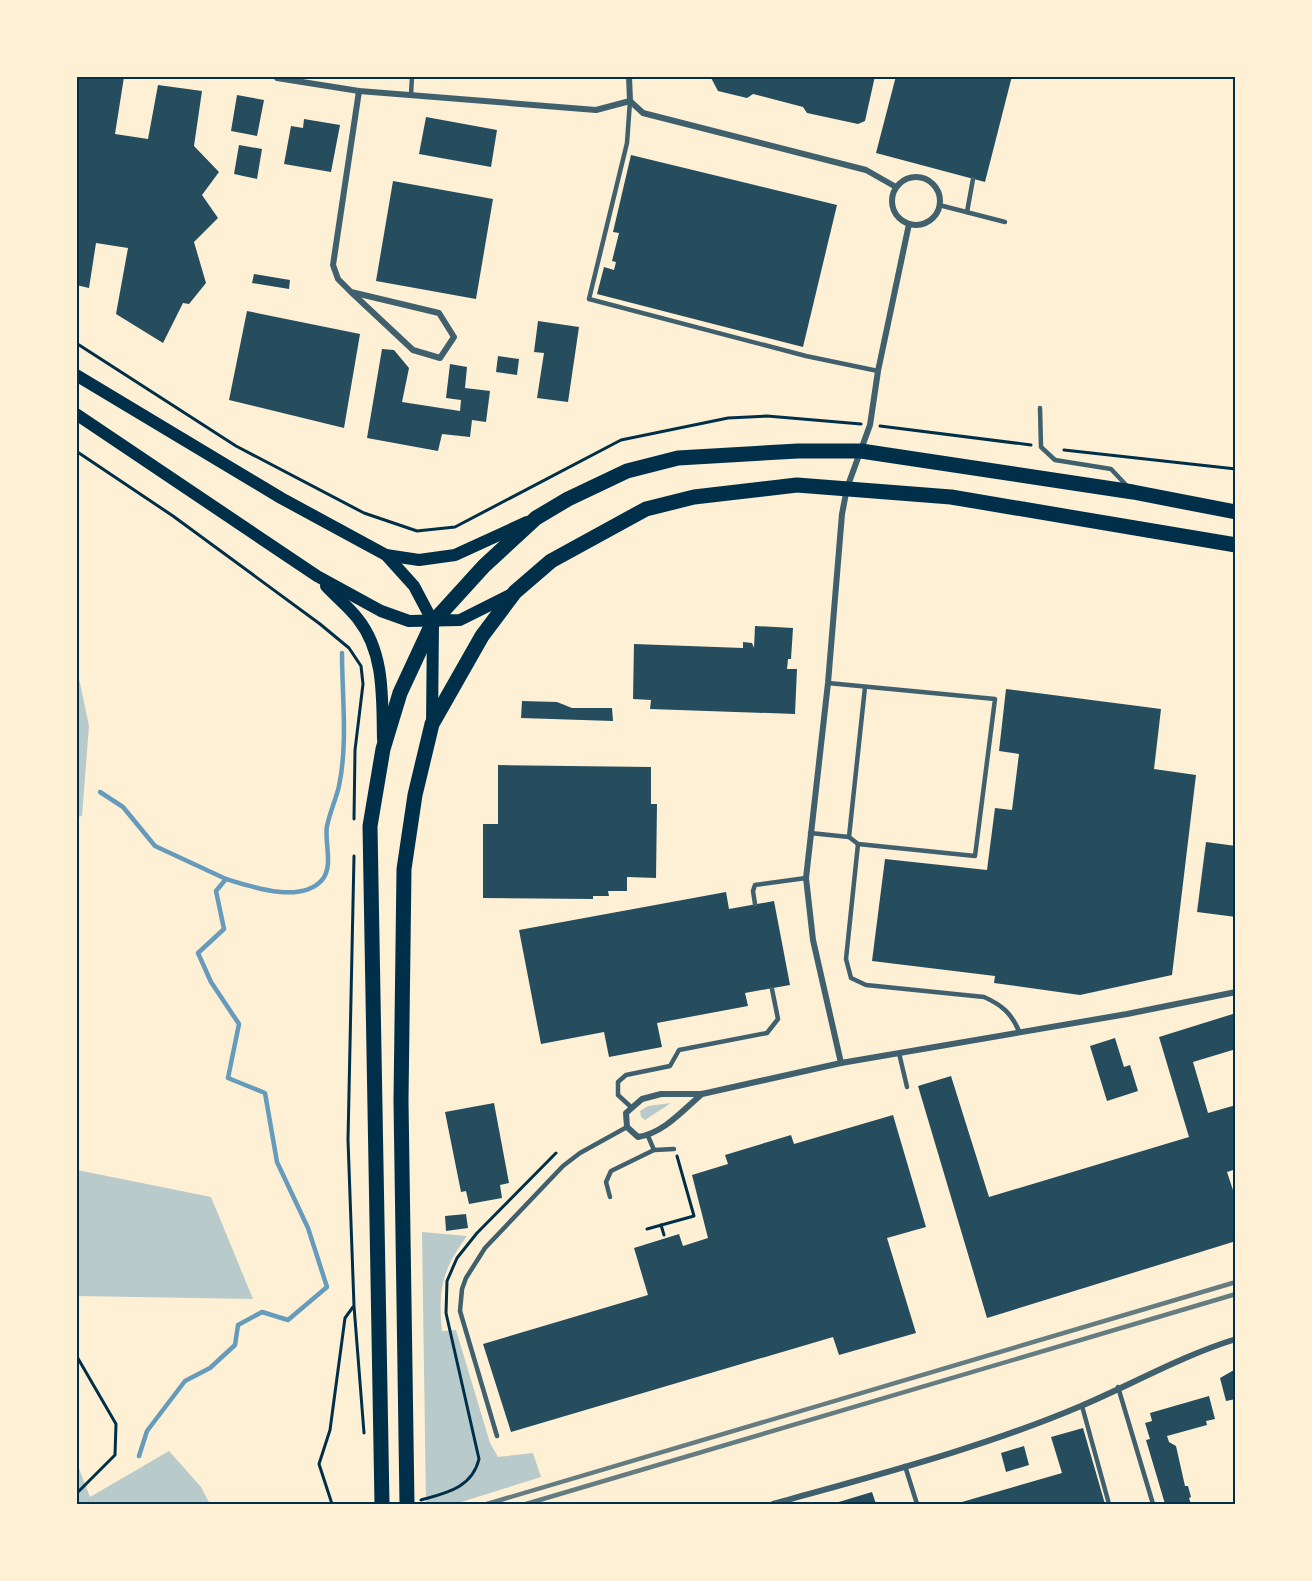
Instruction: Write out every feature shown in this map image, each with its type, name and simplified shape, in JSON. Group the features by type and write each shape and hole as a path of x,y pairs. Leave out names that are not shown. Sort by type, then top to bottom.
{"main road":[{"path":"76,375 281,498 386,555 414,586 433,622 432,724 415,795 404,869 401,1101 407,1497"},
{"path":"76,414 317,576 381,611 409,621 460,620 515,592"},
{"path":"386,555 419,560 455,555 536,518 568,499 627,471 678,458 798,451 861,451 1133,492 1236,512"},
{"path":"432,724 482,636 515,592 551,561 646,509 694,497 797,485 951,497 1236,545"},
{"path":"382,1501 370,826 383,749 400,693 433,622 484,566 536,518"},
{"path":"317,576 359,620 375,650 381,680 383,749"}],"street":[{"path":"629,76 630,100 643,113 866,170 896,187"},
{"path":"277,77 359,91 596,110 630,100"},
{"path":"351,292 440,314 454,338 440,357 413,350 351,292 338,279 333,265 359,91"},
{"path":"915,177 928,180 938,191 939,205 936,213 925,223 909,224 902,220 893,208 893,193 901,182 915,177"},
{"path":"841,1063 813,940 806,878 828,683 842,514 847,488 870,424 878,371 909,224"},
{"path":"702,1094 664,1127 648,1136 639,1137 627,1127 626,1113 631,1107 642,1099 662,1094 702,1094 841,1063 1127,1014 1236,992"},
{"path":"773,1504 984,1443 1082,1406 1118,1387 1205,1348 1236,1339"}],"lane":[{"path":"265,76 277,77"},
{"path":"411,95 412,76"},
{"path":"630,100 627,143 589,299 806,356 878,371"},
{"path":"967,212 973,179"},
{"path":"939,205 1005,222"},
{"path":"1040,408 1041,447 1055,460 1111,469 1133,492"},
{"path":"810,833 849,837 858,844 975,856 995,699 828,683"},
{"path":"849,837 866,687"},
{"path":"858,844 846,959 851,978 866,985 984,997 1001,1005 1012,1017 1019,1031"},
{"path":"755,904 753,891 755,885 806,878"},
{"path":"631,1107 618,1095 618,1082 626,1075 670,1066 679,1050 767,1033 778,1019 772,989"},
{"path":"898,1053 907,1087"},
{"path":"497,1436 460,1311 462,1288 473,1265 485,1248 519,1211 580,1153 627,1127"},
{"path":"648,1136 654,1150"},
{"path":"610,1197 606,1182 611,1171 654,1150 674,1149"},
{"path":"1118,1387 1153,1504"},
{"path":"1082,1406 1109,1504"},
{"path":"905,1466 916,1504"}],"path":[{"path":"76,342 236,446 364,513 417,531 455,527 621,440 728,418 767,416 870,424 1041,447 1236,469"},
{"path":"76,451 173,516 320,624 349,648 361,666 363,684 356,750 354,821"},
{"path":"354,844 348,1140 354,1306 364,1437"},
{"path":"647,1229 694,1216 674,1149"},
{"path":"661,1225 663,1235"},
{"path":"332,1504 319,1464 330,1430 345,1318 354,1306"},
{"path":"76,1355 116,1424 115,1455 76,1494"}],"shaded area":[{"path":"77,669 89,726 82,816 77,817"},
{"path":"671,1103 645,1120 641,1117 640,1111 648,1106"},
{"path":"77,1170 211,1197 253,1299 77,1296"},
{"path":"422,1232 467,1236 452,1259 444,1280 441,1303 442,1331 456,1330 490,1443 498,1457 533,1453 541,1477 455,1504 426,1504"},
{"path":"169,1451 201,1487 210,1504 77,1504 76,1461 90,1497"}],"building":[{"path":"78,76 124,77 115,134 148,139 158,85 202,91 194,146 219,172 202,195 218,218 194,242 206,283 189,304 183,303 163,343 116,314 128,248 96,243 89,288 76,285"},
{"path":"710,76 875,76 865,121 858,124 807,113 803,107 753,94 747,98 718,91"},
{"path":"896,76 1012,76 985,182 876,153"},
{"path":"237,95 264,100 257,136 231,131"},
{"path":"426,117 497,130 491,167 419,154"},
{"path":"304,119 340,125 331,172 284,164 291,126 303,128"},
{"path":"239,145 262,149 257,179 234,174"},
{"path":"631,155 837,205 803,347 597,294 604,267 614,270 616,262 612,261 619,233 613,232"},
{"path":"393,181 493,199 476,299 376,281"},
{"path":"254,274 290,280 289,289 252,283"},
{"path":"247,311 360,334 344,428 229,400"},
{"path":"538,321 579,327 568,402 537,398 544,353 534,352"},
{"path":"382,349 394,350 409,368 402,402 460,411 461,400 446,398 450,364 467,367 465,388 490,391 486,422 472,420 470,437 442,434 438,451 367,438"},
{"path":"498,356 519,359 517,375 496,372"},
{"path":"755,626 793,628 791,659 788,659 787,669 797,669 795,714 650,709 651,700 633,699 634,644 743,648 743,642 752,643 754,648"},
{"path":"1006,689 1161,709 1154,769 1196,775 1172,975 1080,995 994,983 995,976 872,961 885,859 987,870 995,808 1012,810 1019,754 999,751"},
{"path":"522,701 557,702 572,708 612,708 613,721 521,718"},
{"path":"498,765 651,767 651,804 657,804 656,878 627,877 627,891 608,891 609,896 593,896 593,899 483,898 483,824 498,824"},
{"path":"1206,842 1236,846 1236,917 1197,912"},
{"path":"726,892 729,909 774,901 790,985 745,993 748,1006 657,1023 662,1047 609,1057 604,1032 541,1044 519,930"},
{"path":"1236,1013 1236,1049 1193,1062 1208,1113 1236,1105 1236,1169 1227,1172 1236,1199 1236,1241 987,1318 918,1086 951,1076 989,1197 1189,1137 1159,1037"},
{"path":"1115,1038 1124,1067 1130,1065 1138,1091 1107,1101 1090,1046"},
{"path":"494,1103 509,1183 500,1185 502,1198 469,1204 466,1191 461,1192 445,1112"},
{"path":"893,1115 926,1227 887,1238 916,1333 839,1355 833,1337 511,1432 483,1344 648,1295 634,1248 679,1234 683,1246 708,1238 692,1175 728,1164 725,1155 791,1135 794,1144"},
{"path":"466,1214 468,1228 446,1231 445,1216"},
{"path":"1234,1370 1236,1399 1226,1401 1220,1378"},
{"path":"1209,1396 1215,1419 1206,1421 1207,1425 1167,1436 1169,1442 1176,1446 1191,1504 1165,1504 1146,1440 1150,1439 1145,1423 1152,1421 1150,1413"},
{"path":"1083,1428 1105,1504 955,1504 1062,1473 1051,1437"},
{"path":"1024,1446 1029,1465 1006,1472 1001,1453"},
{"path":"872,1492 876,1504 832,1504"}],"waterway":[{"path":"139,1456 147,1431 185,1381 210,1368 235,1345 238,1325 262,1312 288,1320 327,1287 308,1228 277,1162 265,1093 228,1078 239,1024 211,982 198,953 224,929 216,891 226,879 276,892 289,892 313,887 326,874 328,861 326,832 342,770 344,720 342,653"},
{"path":"100,792 123,807 155,846 226,879"}],"railway":[{"path":"487,1504 1236,1282"},
{"path":"526,1504 1236,1294"}]}
